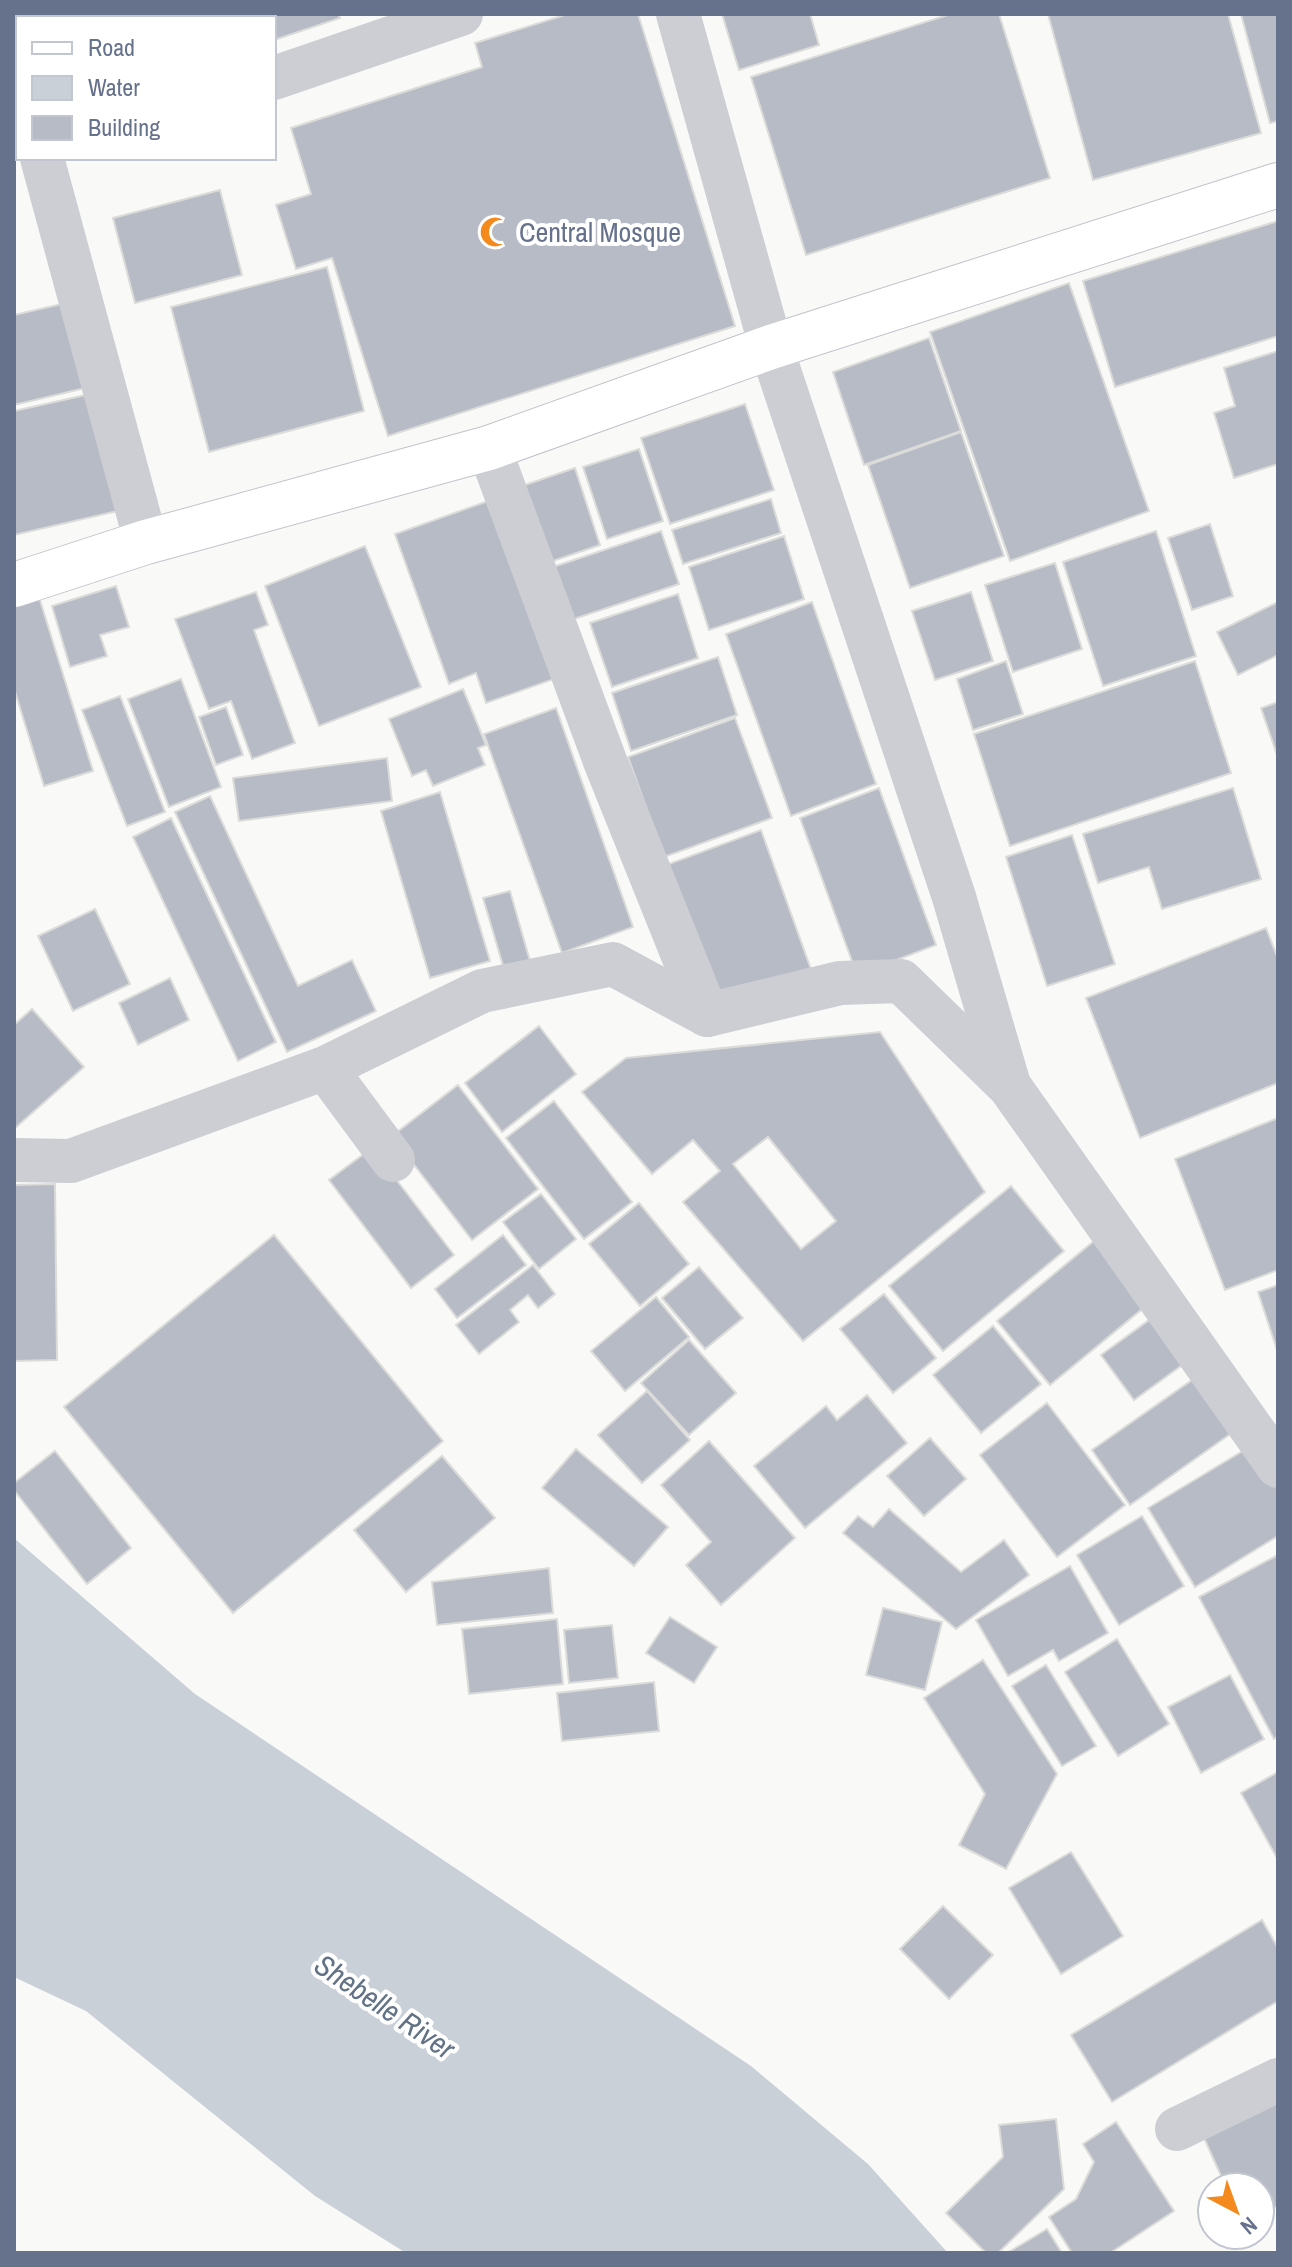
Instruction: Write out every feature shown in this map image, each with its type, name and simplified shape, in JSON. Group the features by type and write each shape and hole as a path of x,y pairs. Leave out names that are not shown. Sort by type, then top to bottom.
{"street":[{"path":"276,77 461,14"},
{"path":"678,14 771,347 954,897 1010,1087"},
{"path":"43,160 146,542"},
{"path":"14,585 146,542 489,448 771,347 1278,185"},
{"path":"489,448 605,761 707,1015"},
{"path":"14,1160 71,1161 325,1068 482,991 613,964 707,1015 840,983 901,981 1010,1087 1278,1466"},
{"path":"325,1068 393,1160"},
{"path":"1177,2129 1278,2080"}],"water":[{"name":"Shebelle River","path":"14,1538 195,1694 751,2066 868,2164 948,2253 406,2253 315,2196 86,2011 14,1977"}],"building":[{"path":"135,14 136,16 59,16"},
{"path":"338,14 340,18 276,39 276,16 147,16"},
{"name":"Central Mosque","path":"568,14 638,14 735,326 388,436 332,258 296,269 276,205 311,194 291,128 482,67 475,43"},
{"path":"722,14 810,14 819,45 739,70"},
{"path":"951,14 999,14 1050,178 806,255 751,77"},
{"path":"1048,14 1228,14 1261,133 1093,180"},
{"path":"1241,14 1278,14 1278,121 1270,123"},
{"path":"14,22 16,22 14,115"},
{"path":"220,190 242,275 135,303 113,218"},
{"path":"1278,221 1278,336 1115,387 1083,281"},
{"path":"327,267 364,411 209,452 171,307"},
{"path":"1069,283 1149,511 1010,561 930,332"},
{"path":"79,300 98,385 14,405 14,315"},
{"path":"929,338 961,431 864,465 833,372"},
{"path":"1278,351 1278,464 1234,478 1214,413 1235,406 1224,368"},
{"path":"99,392 126,509 14,535 14,411"},
{"path":"745,404 774,490 670,524 641,438"},
{"path":"961,432 1004,556 910,588 868,465"},
{"path":"639,449 663,521 607,539 583,467"},
{"path":"575,468 600,545 547,563 522,486"},
{"path":"771,499 781,533 683,564 672,530"},
{"path":"491,500 554,679 486,703 476,673 449,684 395,534"},
{"path":"1210,524 1233,596 1192,610 1168,538"},
{"path":"661,531 679,584 559,624 541,571"},
{"path":"1156,531 1196,656 1103,686 1063,562"},
{"path":"784,536 804,599 709,630 689,567"},
{"path":"365,546 421,687 319,726 265,586"},
{"path":"1055,563 1082,649 1013,672 985,585"},
{"path":"116,586 129,627 100,635 107,656 70,667 52,606"},
{"path":"256,592 268,625 254,630 295,743 252,759 231,701 209,709 175,619"},
{"path":"971,592 993,661 935,680 912,611"},
{"path":"678,594 698,658 612,687 590,623"},
{"path":"39,597 93,771 44,786 14,688 14,605"},
{"path":"812,602 876,784 791,816 726,634"},
{"path":"1278,602 1278,655 1238,675 1217,632"},
{"path":"718,657 737,715 631,751 612,693"},
{"path":"1006,661 1023,714 973,730 957,679"},
{"path":"1195,661 1231,773 1010,846 974,734"},
{"path":"181,679 221,787 169,807 128,699"},
{"path":"463,689 486,745 478,748 485,765 433,786 426,770 412,776 389,719"},
{"path":"120,696 165,812 127,826 82,710"},
{"path":"1278,702 1278,758 1261,708"},
{"path":"226,707 243,755 216,765 199,717"},
{"path":"556,708 633,927 562,953 484,734"},
{"path":"735,718 772,818 664,857 628,757"},
{"path":"387,758 392,801 239,821 233,778"},
{"path":"879,788 936,945 857,975 800,818"},
{"path":"1233,788 1261,879 1162,909 1149,867 1098,883 1083,834"},
{"path":"440,792 490,961 430,978 381,811"},
{"path":"210,796 298,986 352,960 376,1011 287,1052 175,812"},
{"path":"171,818 276,1042 238,1061 133,837"},
{"path":"761,830 813,975 710,1012 658,868"},
{"path":"1072,835 1115,964 1047,986 1006,857"},
{"path":"510,891 530,961 504,969 483,898"},
{"path":"95,909 130,984 73,1011 38,936"},
{"path":"1266,928 1278,959 1278,1083 1140,1138 1086,998"},
{"path":"170,978 189,1020 138,1045 119,1003"},
{"path":"32,1009 84,1067 14,1129 14,1025"},
{"path":"539,1026 576,1074 502,1132 465,1083"},
{"path":"880,1032 985,1192 803,1341 683,1202 720,1171 693,1140 652,1174 582,1092 626,1058","holes":["768,1137 836,1221 801,1249 733,1164"]},
{"path":"458,1085 538,1189 472,1240 392,1136"},
{"path":"554,1101 632,1202 584,1239 506,1138"},
{"path":"1278,1118 1278,1270 1225,1290 1175,1159"},
{"path":"372,1148 454,1255 411,1288 329,1180"},
{"path":"55,1184 57,1360 14,1361 14,1185"},
{"path":"1011,1186 1064,1251 943,1351 889,1286"},
{"path":"541,1194 576,1239 539,1269 503,1222"},
{"path":"639,1203 689,1264 640,1306 589,1244"},
{"path":"274,1235 443,1441 233,1613 64,1407"},
{"path":"503,1235 526,1265 457,1318 435,1289"},
{"path":"1094,1241 1147,1305 1050,1385 997,1321"},
{"path":"533,1265 555,1294 538,1308 528,1295 510,1310 519,1322 479,1354 456,1325"},
{"path":"699,1267 743,1318 705,1349 662,1298"},
{"path":"1278,1285 1278,1353 1258,1292"},
{"path":"884,1294 936,1358 893,1393 840,1329"},
{"path":"656,1297 689,1337 625,1391 591,1351"},
{"path":"1152,1318 1185,1363 1134,1400 1101,1355"},
{"path":"993,1326 1041,1384 981,1433 933,1375"},
{"path":"689,1340 736,1393 689,1435 641,1383"},
{"path":"1195,1378 1233,1432 1130,1505 1092,1450"},
{"path":"647,1391 690,1440 642,1483 598,1435"},
{"path":"867,1395 907,1443 805,1528 754,1466 826,1406 837,1420"},
{"path":"1047,1403 1125,1505 1057,1557 980,1455"},
{"path":"930,1438 966,1479 924,1516 887,1476"},
{"path":"709,1441 795,1538 721,1605 686,1565 711,1542 661,1485"},
{"path":"1251,1446 1278,1490 1278,1536 1195,1587 1148,1508"},
{"path":"576,1449 668,1527 634,1566 542,1488"},
{"path":"55,1451 131,1548 87,1584 14,1490 14,1483"},
{"path":"442,1456 495,1518 406,1592 354,1530"},
{"path":"889,1509 961,1572 1004,1540 1029,1575 956,1629 843,1533 858,1516 873,1527"},
{"path":"1142,1516 1184,1586 1119,1625 1077,1555"},
{"path":"1278,1555 1278,1736 1274,1739 1199,1597"},
{"path":"1070,1566 1108,1633 1059,1661 1053,1650 1008,1676 976,1620"},
{"path":"549,1568 553,1613 437,1625 432,1582"},
{"path":"883,1608 942,1622 925,1690 866,1675"},
{"path":"670,1617 717,1647 694,1683 646,1653"},
{"path":"557,1619 563,1684 469,1694 462,1629"},
{"path":"612,1625 618,1678 569,1683 564,1630"},
{"path":"1117,1639 1169,1724 1118,1756 1065,1672"},
{"path":"983,1660 1057,1774 1006,1869 959,1845 985,1794 924,1698"},
{"path":"1046,1665 1096,1746 1062,1766 1012,1686"},
{"path":"1230,1675 1264,1739 1201,1773 1168,1707"},
{"path":"654,1682 659,1731 562,1741 557,1693"},
{"path":"1278,1772 1278,1860 1241,1793"},
{"path":"1071,1852 1123,1936 1061,1974 1009,1888"},
{"path":"943,1906 993,1955 949,1999 900,1949"},
{"path":"1262,1920 1278,1948 1278,2001 1112,2102 1071,2035"},
{"path":"1278,2095 1278,2206 1276,2171 1219,2171 1200,2129"},
{"path":"1056,2119 1064,2189 998,2253 986,2253 946,2213 1003,2157 999,2125"},
{"path":"1116,2122 1174,2211 1110,2253 1072,2253 1049,2217 1076,2199 1094,2162 1083,2144"},
{"path":"1047,2229 1062,2253 1007,2253"}],"place":[{"name":"Central Mosque","path":"495,232"}]}
